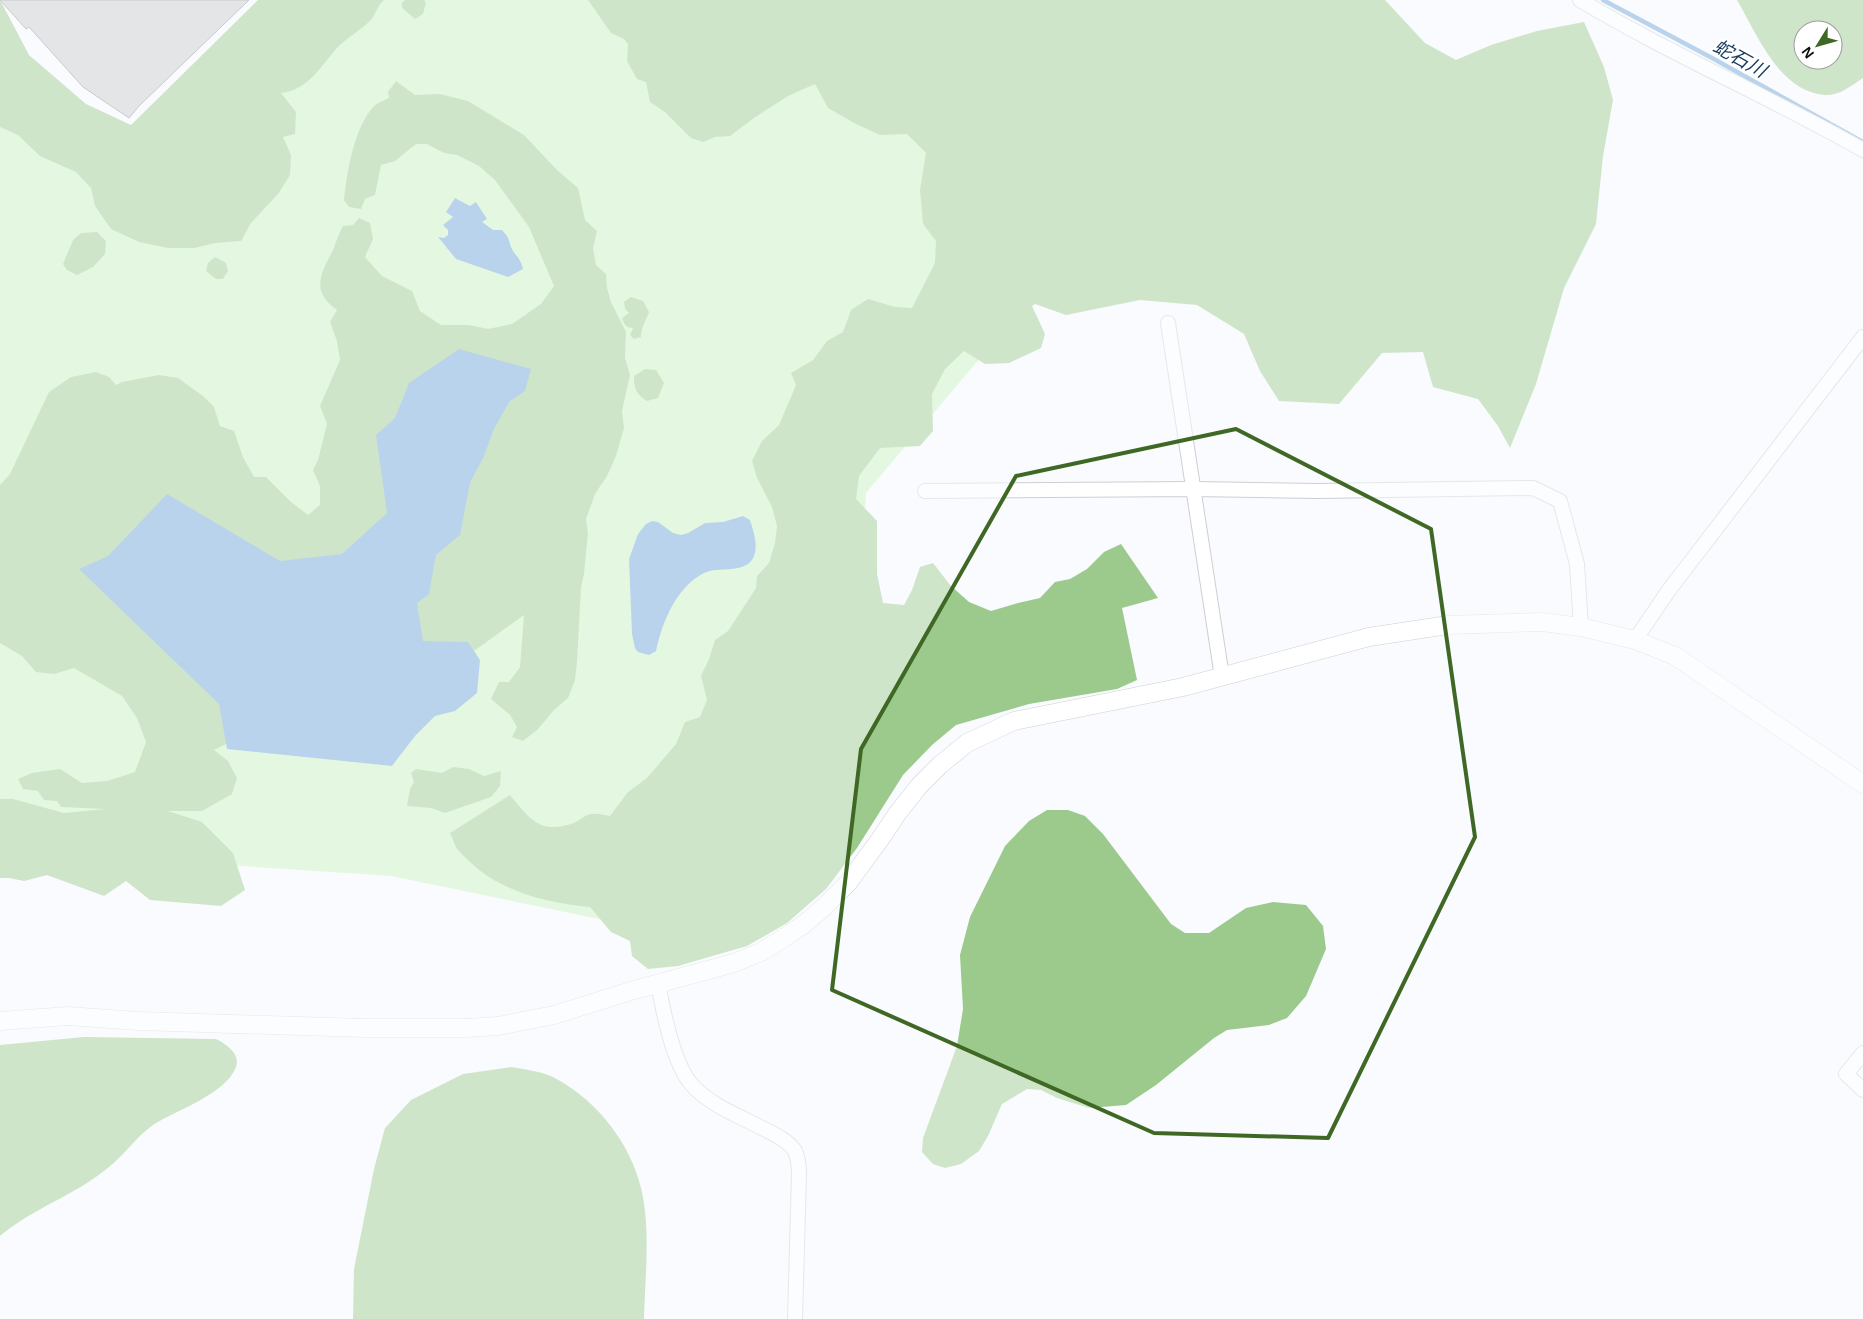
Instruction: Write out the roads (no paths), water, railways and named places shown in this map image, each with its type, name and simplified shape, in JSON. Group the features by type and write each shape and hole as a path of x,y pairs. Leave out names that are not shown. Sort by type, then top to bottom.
{"street":[{"path":"1580,0 1617,22 1863,150"},
{"path":"1168,323 1222,677"},
{"path":"1635,640 1669,590 1863,337"},
{"path":"925,491 1194,489 1326,491 1533,488 1560,501 1577,564 1581,627"},
{"path":"0,1021 68,1016 138,1021 363,1028 466,1028 498,1026 554,1015 734,962 761,952 803,925 848,883 897,814 919,786 940,765 967,742 1014,721 1146,695 1368,638 1448,625 1542,622 1581,627 1635,640 1675,656 1863,784"},
{"path":"658,983 673,1046 681,1067 691,1084 704,1097 716,1105 775,1134 795,1151 799,1174 795,1319"},
{"path":"1863,1053 1846,1074 1863,1090"}],"water":[{"path":"455,198 470,206 476,202 487,219 482,222 493,230 502,230 505,233 523,269 508,277 456,259 438,237 444,238 448,235 448,230 443,225 453,217 446,212"},
{"path":"459,349 531,369 525,391 509,402 494,429 484,456 470,483 460,535 436,555 429,594 417,603 423,641 468,642 480,660 477,693 455,711 435,716 415,736 392,766 227,749 219,704 79,569 108,556 167,494 280,561 342,554 387,513 376,435 395,418 409,383"},
{"path":"743,516 750,520 754,534 756,549 751,561 738,568 708,571 694,579 678,596 666,618 656,651 649,655 638,652 635,648 632,634 629,559 638,534 646,524 652,521 658,522 673,533 681,535 705,523 723,522"}],"waterway":[{"name":"蛇石川","path":"1603,0 1863,142"}]}
